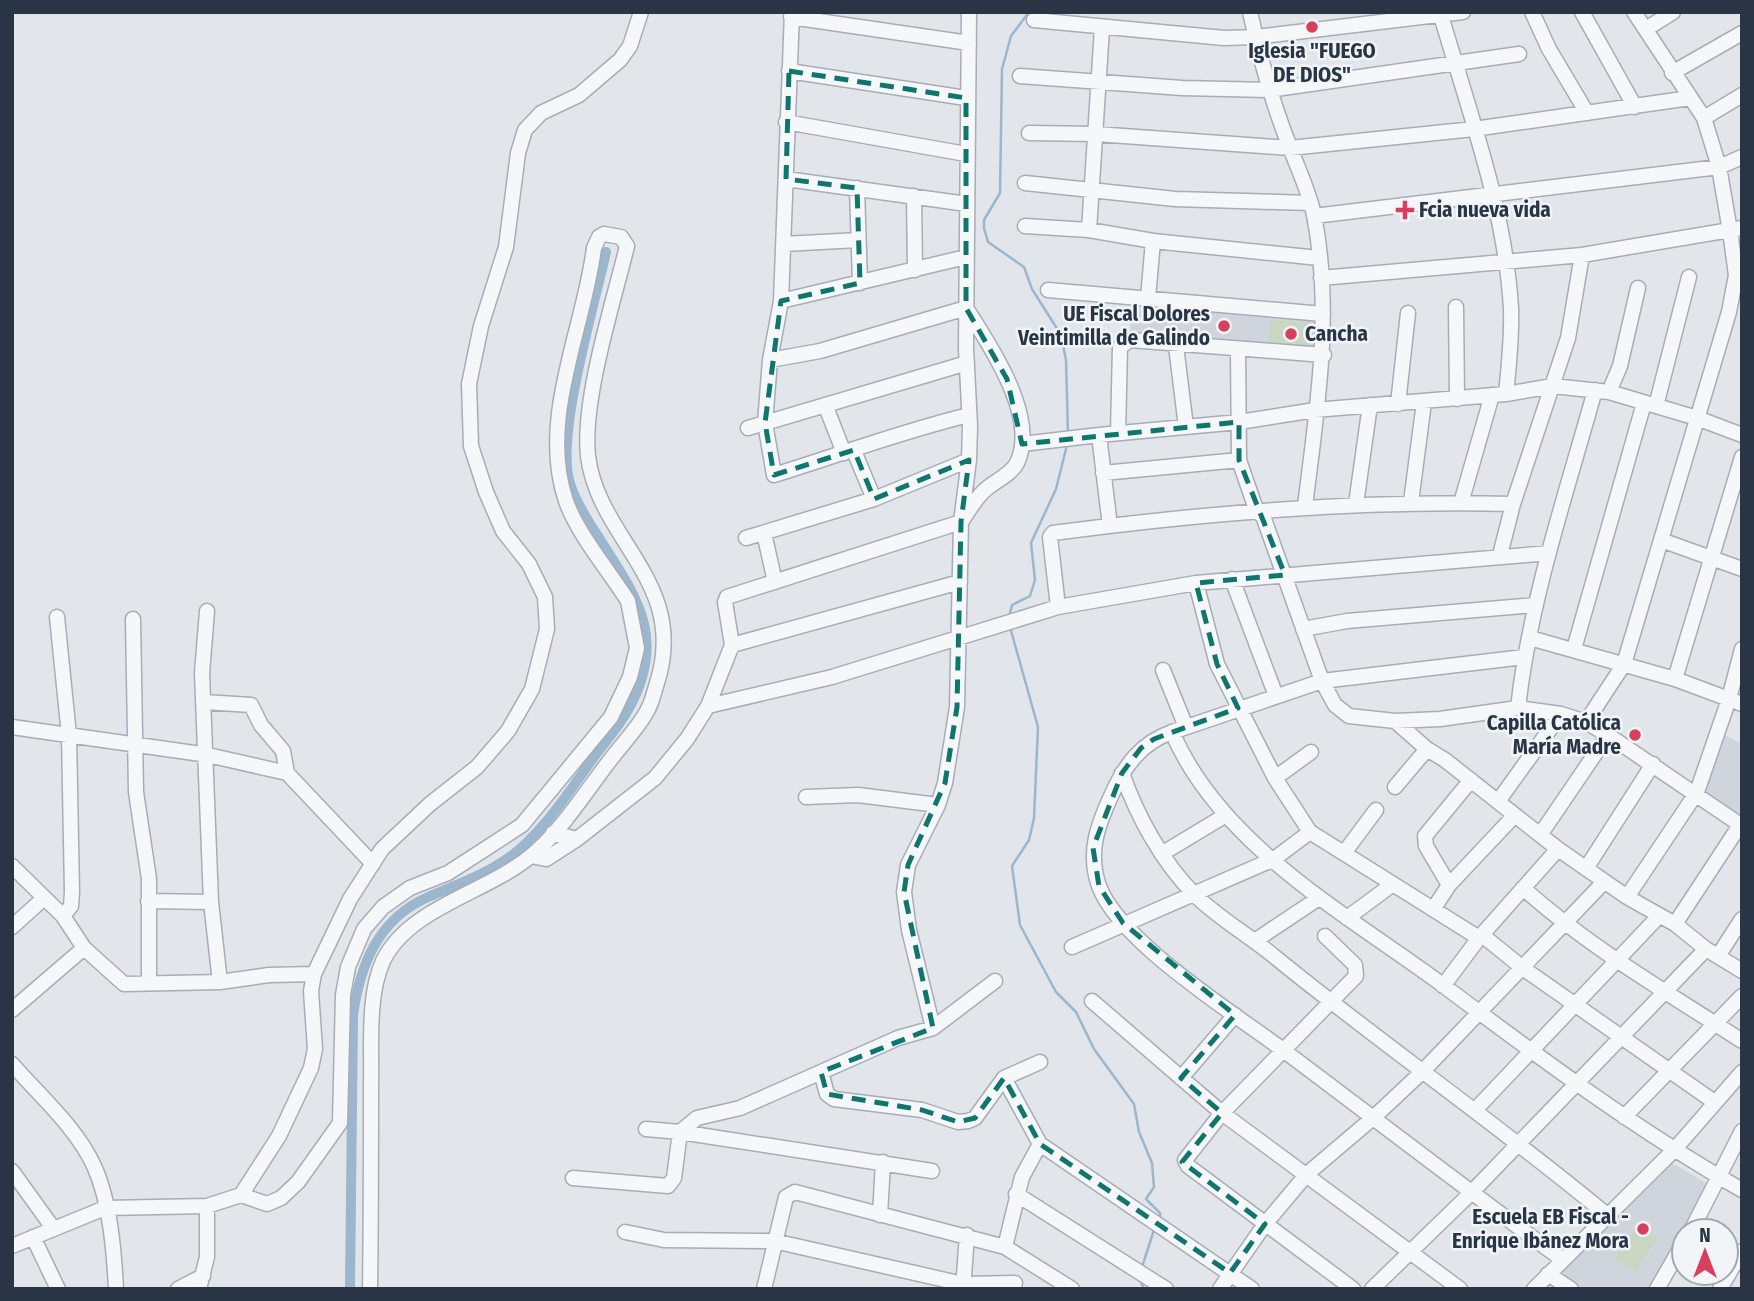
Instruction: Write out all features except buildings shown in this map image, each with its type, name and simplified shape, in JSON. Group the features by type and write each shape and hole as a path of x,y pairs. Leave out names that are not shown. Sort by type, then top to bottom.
{"street":[{"path":"240,1195 279,1136 311,1068 315,1049 311,991 314,974 350,899 382,849 430,804 477,767 508,731 532,689 547,629 545,597 529,564 503,531 486,492 471,446 469,384 481,327 506,247 518,153 525,130 541,113 579,95 620,60 629,46 641,12"},
{"path":"933,1028 909,930 904,892 908,865 939,805 957,707 961,522 970,460 966,308 966,98 969,12"},
{"path":"1250,12 1269,90 1312,209 1319,258 1324,355 1315,410 1306,506"},
{"path":"1034,20 1256,37 1463,12"},
{"path":"1532,12 1549,48 1587,113"},
{"path":"1582,12 1635,107"},
{"path":"1586,722 1624,664 1733,294 1736,275 1736,230 1704,118 1634,12"},
{"path":"1646,29 1673,12"},
{"path":"1440,14 1493,195 1506,260 1511,309 1499,395 1461,503"},
{"path":"969,43 791,15 781,302 770,360 765,423 774,475 911,429 969,415"},
{"path":"1089,230 1102,27"},
{"path":"1672,73 1742,33"},
{"path":"1020,76 1099,83 1269,90 1455,66 1520,54"},
{"path":"789,71 966,98"},
{"path":"1704,118 1742,95"},
{"path":"1029,133 1096,134 1290,148 1474,129 1690,98"},
{"path":"786,122 966,154"},
{"path":"1025,183 1175,199 1312,209 1493,195 1719,167 1742,157"},
{"path":"786,179 967,204"},
{"path":"857,188 860,283"},
{"path":"914,197 915,270"},
{"path":"1026,226 1089,230 1153,241 1319,258"},
{"path":"1321,278 1582,254 1736,230"},
{"path":"12,1246 105,1208 207,1206 240,1195 267,1204 281,1198 298,1182 340,1123 343,995 348,967 364,929 383,907 410,888 448,873 522,825 611,717 630,677 637,648 633,618 628,601 566,502 558,458 557,430 594,248 599,237 604,234 621,237 627,246 587,425 588,457 593,481 652,589 665,635 658,680 648,710 553,833 531,856 470,894 420,919 402,933 383,962 375,999 372,1056 370,1289"},
{"path":"784,244 858,240"},
{"path":"1148,299 1153,241"},
{"path":"1500,555 1513,504 1568,338 1582,254"},
{"path":"781,302 966,257"},
{"path":"1574,649 1689,277"},
{"path":"1518,708 1524,657 1549,553 1602,391 1620,366 1637,288"},
{"path":"1048,290 1323,314"},
{"path":"1456,307 1457,399"},
{"path":"770,360 820,351 966,308"},
{"path":"531,856 546,859 578,839 655,778 708,706 732,645 725,602 727,597 891,547 961,522 983,491 1015,467 1022,444 1015,400 1007,379 966,308"},
{"path":"1398,404 1408,313"},
{"path":"1118,433 1120,347 1130,340 1176,346 1324,355"},
{"path":"1176,346 1186,427"},
{"path":"1238,350 1239,460 1256,512 1263,516 1322,681 1335,705 1349,716 1395,721 1440,719 1518,708 1561,714 1586,722 1697,792 1741,826 1675,924"},
{"path":"748,428 826,407 898,381 967,363"},
{"path":"1022,444 1239,422 1315,410 1499,395 1553,386 1602,391 1697,418 1742,435"},
{"path":"1411,502 1424,402"},
{"path":"1356,503 1370,405"},
{"path":"826,407 874,499"},
{"path":"1099,435 1110,526"},
{"path":"1675,679 1709,558 1742,457"},
{"path":"746,538 874,499 970,460"},
{"path":"1103,473 1239,460"},
{"path":"1058,607 1051,535 1110,526 1306,506 1411,502 1513,504"},
{"path":"764,533 775,582"},
{"path":"1661,540 1742,569"},
{"path":"708,706 832,677 1058,607 1196,583 1500,555 1549,553"},
{"path":"1233,579 1276,696"},
{"path":"732,645 960,582"},
{"path":"1196,583 1217,664 1275,778 1310,832 1480,936 1713,1101"},
{"path":"1303,629 1347,621 1535,605"},
{"path":"207,611 204,702 208,755 211,902 220,982"},
{"path":"57,617 69,735 72,892 71,906 63,916"},
{"path":"133,619 134,747 136,792 149,879 149,982"},
{"path":"1530,638 1675,679 1735,701"},
{"path":"1626,897 1697,792 1735,701 1742,649"},
{"path":"1524,657 1322,681 1154,738 1141,748 1122,773 1096,828 1093,848 1099,886 1123,923 1153,951 1563,1260"},
{"path":"1163,670 1186,727"},
{"path":"204,702 251,705 261,725 283,751 287,773 373,864"},
{"path":"1499,800 1561,714"},
{"path":"1395,721 1427,750 1499,800 1558,849 1626,897 1675,924 1712,953 1742,971"},
{"path":"1172,732 1197,779 1226,815 1319,898 1443,986 1531,1053 1674,1150 1742,1190"},
{"path":"13,733 69,735 134,747 208,755 287,773"},
{"path":"1540,835 1608,735"},
{"path":"1395,787 1427,750"},
{"path":"1275,778 1311,752"},
{"path":"1587,867 1653,764"},
{"path":"1122,773 1133,805 1163,853 1195,895 1422,1072 1518,1141 1607,1215"},
{"path":"1448,885 1426,846 1425,836 1471,780"},
{"path":"806,797 858,795 939,805"},
{"path":"1344,853 1376,810"},
{"path":"1163,853 1226,815"},
{"path":"1434,908 1448,885 1515,815"},
{"path":"1072,947 1275,859 1310,832"},
{"path":"553,833 578,839"},
{"path":"1443,986 1480,936 1558,849"},
{"path":"12,866 63,916 84,948 124,984 220,982 269,975 314,974"},
{"path":"1220,1289 1265,1224 1307,1174 1422,1072 1524,969 1604,882"},
{"path":"1347,918 1393,884"},
{"path":"1523,888 1563,924 1666,995 1742,1041"},
{"path":"1256,940 1319,898"},
{"path":"12,927 43,899"},
{"path":"148,901 211,902"},
{"path":"1475,1110 1659,916"},
{"path":"1372,1289 1471,1193 1518,1141 1623,1037 1712,953 1742,919"},
{"path":"1325,936 1356,968 1356,976 1222,1113 1185,1160 1188,1166 1353,1289"},
{"path":"12,1010 84,948"},
{"path":"573,1178 668,1186 674,1178 680,1132 697,1118 740,1108 898,1038 933,1028 995,981"},
{"path":"1624,1117 1742,996"},
{"path":"1092,1001 1222,1113 1460,1289"},
{"path":"1181,1078 1235,1015"},
{"path":"821,1072 827,1094 834,1099 922,1110 958,1122 975,1118 1004,1078 1040,1062"},
{"path":"12,1065 88,1156 102,1185 116,1289"},
{"path":"1534,1289 1674,1150 1713,1101 1742,1072"},
{"path":"1004,1078 1040,1144 1252,1289"},
{"path":"646,1129 932,1171"},
{"path":"1697,1217 1716,1176 1742,1131"},
{"path":"1005,1247 1016,1194 1040,1144"},
{"path":"880,1215 883,1162"},
{"path":"12,1171 53,1228"},
{"path":"764,1289 786,1196 795,1192 1005,1247 1072,1289"},
{"path":"1016,1194 1166,1289"},
{"path":"178,1289 201,1282 207,1257 207,1206"},
{"path":"625,1232 664,1240 774,1241 963,1286 1015,1286 1025,1260"},
{"path":"963,1286 967,1235"},
{"path":"33,1237 58,1289"},
{"path":"1720,1289 1742,1251"},
{"path":"1657,1289 1670,1266"},
{"path":"1548,1274 1571,1289"}],"highlighted area":[{"path":"789,71 966,98 966,308 1007,379 1022,444 1239,422 1239,460 1285,575 1196,583 1217,664 1238,708 1154,739 1141,748 1122,773 1093,848 1099,886 1123,923 1235,1015 1181,1078 1222,1113 1182,1162 1265,1224 1230,1273 1040,1144 1004,1078 975,1118 958,1122 922,1110 827,1094 821,1072 933,1028 904,892 908,865 945,783 957,707 961,522 969,460 874,499 854,450 774,475 765,423 781,301 860,283 857,188 786,179"}],"shaded area":[{"name":"UE Fiscal Dolores Veintimilla de Galindo","path":"1132,301 1319,319 1316,350 1130,333"},
{"path":"1723,734 1742,744 1742,816 1703,791"},
{"name":"Escuela EB Fiscal - Enrique Ibánez Mora","path":"1672,1163 1708,1184 1689,1217 1670,1217 1670,1250 1648,1289 1581,1289 1559,1274"}],"green space":[{"name":"Cancha","path":"1271,320 1314,323 1311,347 1268,345"},
{"path":"1638,1225 1658,1237 1636,1271 1615,1259"}],"waterway":[{"path":"1029,12 1011,36 1002,69 1000,193 984,220 984,228 988,242 1024,267 1032,289 1061,335 1066,360 1068,435"},
{"path":"350,1289 353,1015 361,979 374,945 396,918 411,906 488,870 511,856 532,838 560,805 620,722 640,683 646,658 646,636 641,614 621,572 578,502 568,475 568,427 573,397 606,252"},
{"path":"1009,617 1012,605 1030,596 1035,580 1031,543 1056,489 1067,445"},
{"path":"1010,627 1038,727 1034,818 1029,840 1012,866 1020,925 1056,992 1076,1012 1094,1049 1134,1104 1139,1132 1152,1163 1154,1187 1146,1199 1160,1213 1160,1218"},
{"path":"1142,1267 1154,1230"},
{"path":"1140,1280 1144,1289"}],"place":[{"name":"Iglesia \"FUEGO DE DIOS\"","path":"1312,27"},
{"name":"Fcia nueva vida","path":"1405,210"},
{"name":"UE Fiscal Dolores Veintimilla de Galindo","path":"1224,326"},
{"name":"Cancha","path":"1291,334"},
{"name":"Capilla Católica María Madre","path":"1635,735"},
{"name":"Escuela EB Fiscal - Enrique Ibánez Mora","path":"1643,1229"}]}
